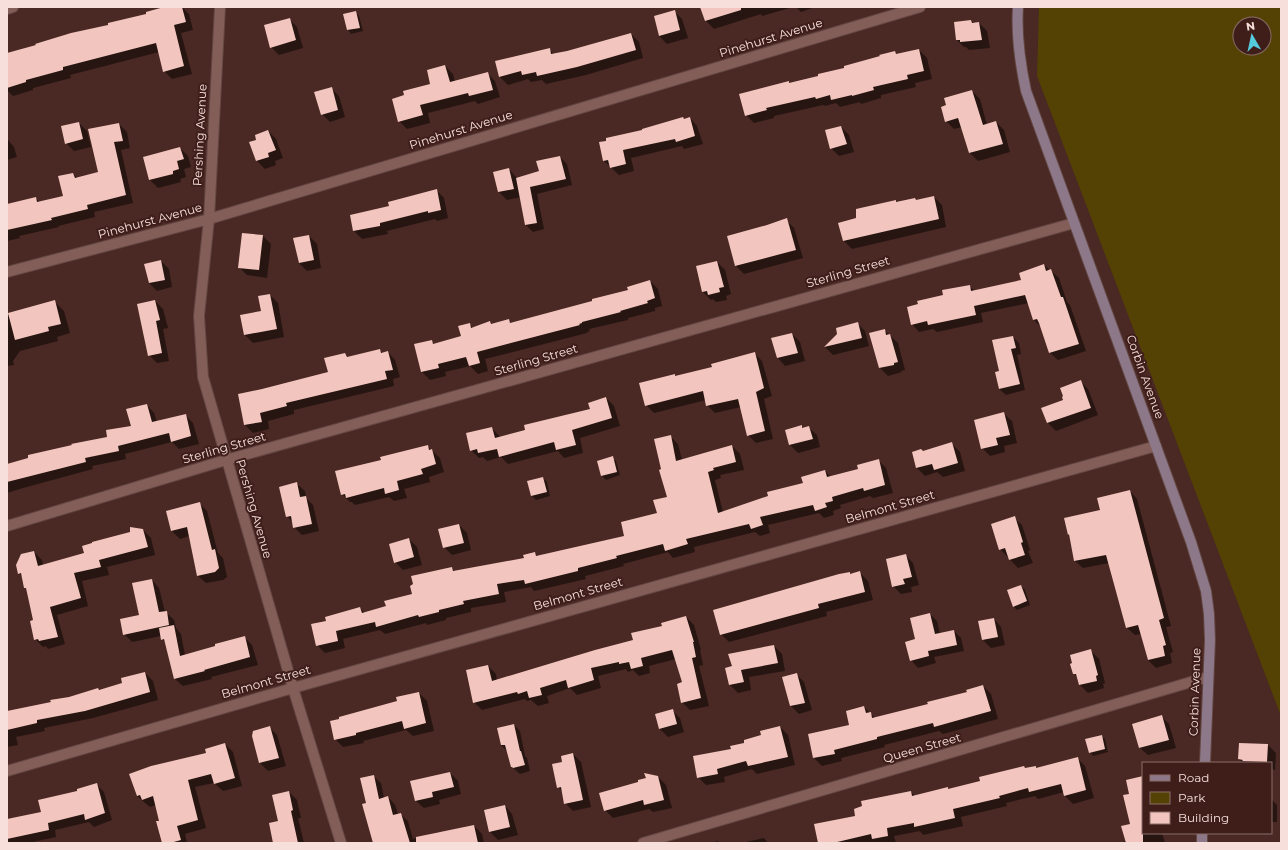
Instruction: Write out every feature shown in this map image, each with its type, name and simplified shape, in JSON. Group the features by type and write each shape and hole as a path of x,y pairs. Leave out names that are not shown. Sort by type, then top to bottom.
{"main road":[{"name":"Corbin Avenue","path":"1018,7 1018,45 1026,91 1191,542 1206,591 1210,640 1205,762"}],"street":[{"path":"7,9 13,7"},
{"name":"Pershing Avenue","path":"220,7 209,219 199,316 203,377 293,688 340,843"},
{"name":"Pinehurst Avenue","path":"7,272 209,219 920,7"},
{"name":"Sterling Street","path":"7,526 226,460 1074,223"},
{"name":"Belmont Street","path":"7,771 293,688 1156,446"},
{"name":"Queen Street","path":"643,843 1208,677"}],"green space":[{"path":"1039,7 1281,7 1281,716 1037,76"}],"building":[{"path":"164,7 182,7 186,22 174,25 184,66 163,72 156,43 63,67 63,70 26,80 26,82 7,88 7,53 71,33 108,25 108,23 146,14 146,12"},
{"path":"700,7 741,7 741,10 705,21"},
{"path":"675,10 680,30 659,36 654,16"},
{"path":"356,11 360,28 347,30 343,14"},
{"path":"290,18 296,40 270,48 264,25"},
{"path":"971,20 972,23 979,22 982,40 960,42 960,40 956,40 954,22"},
{"path":"631,33 636,50 577,67 537,76 536,72 522,75 521,71 499,77 495,61 550,48 551,54 567,51"},
{"path":"919,49 924,71 907,75 908,79 873,87 874,90 852,96 831,100 830,95 816,99 815,97 766,108 767,110 745,116 739,94 789,81 789,83 818,76 818,74 844,68 844,66 895,51 896,54"},
{"path":"445,65 450,82 488,72 493,90 469,96 468,93 420,105 423,115 398,122 392,99 404,95 403,91 430,84 427,70"},
{"path":"332,87 338,110 321,115 314,92"},
{"path":"972,90 983,125 996,121 1003,144 969,153 958,118 945,122 941,107 946,105 944,98"},
{"path":"683,117 684,119 690,117 695,136 676,142 675,139 623,150 626,164 610,168 608,160 603,161 599,142 606,141 606,138 642,130"},
{"path":"79,122 83,139 65,144 61,126"},
{"path":"119,123 123,141 114,142 126,195 87,205 88,209 51,218 52,220 7,230 7,204 36,197 37,202 63,196 58,176 73,173 75,178 98,172 88,129"},
{"path":"841,126 847,144 830,149 825,130"},
{"path":"268,130 276,150 268,153 269,157 256,161 249,142 256,140 255,135"},
{"path":"180,147 184,159 177,161 179,169 173,171 173,174 149,180 143,157"},
{"path":"560,156 566,179 530,187 537,223 525,225 516,178 539,171 536,161"},
{"path":"509,168 514,189 498,192 493,172"},
{"path":"437,189 441,210 428,213 428,211 380,223 380,226 353,231 350,215 389,206 388,202"},
{"path":"934,196 939,219 843,241 838,223 856,218 856,209 896,200 896,202 915,198 916,200"},
{"path":"787,218 796,250 735,266 727,236"},
{"path":"242,233 263,235 259,270 238,268"},
{"path":"309,235 314,260 299,263 293,238"},
{"path":"161,260 165,280 149,283 144,264"},
{"path":"717,261 724,287 719,288 720,292 708,295 707,291 702,292 696,266"},
{"path":"1044,264 1046,271 1051,269 1061,297 1063,297 1079,344 1049,353 1039,323 1037,319 1033,320 1025,295 974,306 976,315 928,325 927,321 911,325 907,307 918,304 917,301 943,295 942,290 970,285 971,291 1021,280 1019,273"},
{"path":"650,280 655,298 647,301 648,303 582,322 579,324 580,325 477,352 480,363 469,366 466,357 438,364 439,368 421,372 414,344 432,340 433,344 461,336 458,326 470,323 471,328 490,321 491,324 509,319 510,323 628,290 627,287"},
{"path":"270,294 277,329 244,335 240,315 261,311 258,296"},
{"path":"55,300 61,324 48,327 49,331 15,340 8,313"},
{"path":"155,300 160,320 156,321 162,353 148,356 137,304"},
{"path":"858,322 862,338 824,347 837,334 836,328"},
{"path":"885,329 886,335 890,334 898,362 894,363 894,365 879,368 869,333"},
{"path":"792,333 798,353 777,358 771,338"},
{"path":"1013,336 1016,348 1011,349 1020,384 999,389 995,372 999,371 992,340"},
{"path":"380,349 381,353 388,351 393,370 385,371 387,379 286,403 287,406 260,413 262,422 244,425 238,394 328,372 324,358 345,353 347,357"},
{"path":"755,352 764,388 756,392 765,431 747,436 738,399 706,406 703,391 645,406 639,383 712,367 711,364"},
{"path":"1081,380 1091,408 1047,423 1041,408 1063,400 1060,388"},
{"path":"606,397 612,418 572,430 576,445 556,450 554,442 499,457 497,449 478,453 477,449 470,451 466,433 492,427 495,438 525,430 524,425 590,409 588,403"},
{"path":"147,404 152,422 186,414 191,436 171,442 169,433 118,446 119,451 85,458 86,462 7,482 7,464 28,458 28,455 107,437 106,430 131,426 126,409"},
{"path":"1004,412 1010,435 996,438 998,445 981,449 974,420"},
{"path":"802,425 802,428 809,426 813,439 789,445 785,430"},
{"path":"671,435 676,461 732,445 736,462 713,468 714,470 708,472 718,513 768,496 767,492 803,483 801,477 825,470 827,477 858,469 857,465 879,459 885,485 864,491 863,488 832,497 833,501 825,503 827,507 815,511 813,505 760,517 763,525 751,529 749,524 686,539 688,544 665,551 663,544 616,556 617,558 578,568 578,571 525,584 524,580 497,584 499,594 463,601 464,604 439,610 439,612 419,617 418,615 376,627 375,622 336,631 338,641 316,646 311,624 326,621 325,617 360,607 362,613 386,606 384,601 412,594 410,586 413,584 411,576 452,567 453,571 524,558 523,555 535,552 536,556 624,536 621,522 657,513 653,500 667,497 659,470 661,469 654,439"},
{"path":"952,442 958,463 934,470 932,464 916,468 912,452 921,449 923,451"},
{"path":"428,445 429,450 432,449 436,464 421,469 423,474 397,481 399,490 385,494 384,488 346,498 345,494 341,495 335,471 381,460 380,457"},
{"path":"613,456 617,472 601,476 597,461"},
{"path":"543,477 547,492 531,496 527,481"},
{"path":"297,482 300,497 306,496 312,524 293,528 291,516 286,517 279,487"},
{"path":"1130,490 1164,618 1159,620 1166,645 1163,646 1165,656 1148,660 1138,625 1126,628 1106,555 1074,561 1069,534 1068,535 1064,518 1100,510 1097,498"},
{"path":"200,502 212,550 215,549 219,568 215,572 197,576 187,527 171,531 166,511"},
{"path":"1015,516 1023,542 1021,543 1025,555 1009,560 1005,548 999,550 991,524"},
{"path":"459,524 464,543 443,548 438,529"},
{"path":"130,527 143,529 148,547 99,560 101,567 74,573 81,598 50,607 58,637 39,641 38,639 34,640 30,621 33,620 26,588 24,588 21,573 18,574 16,565 21,554 34,551 38,566 84,553 82,546 130,532"},
{"path":"409,538 414,557 394,563 389,544"},
{"path":"906,554 912,577 903,579 905,584 892,587 886,559"},
{"path":"860,571 865,592 818,604 819,608 720,635 713,610 839,574 850,572 850,574"},
{"path":"152,579 159,612 167,611 169,625 123,635 120,619 139,615 132,583"},
{"path":"1021,585 1027,601 1013,607 1007,590"},
{"path":"930,613 935,634 954,630 957,645 928,651 929,656 910,661 905,642 915,639 910,618"},
{"path":"686,616 694,642 696,657 692,658 701,698 681,703 677,684 682,682 672,650 641,658 643,666 631,669 629,662 619,664 619,662 591,668 594,680 568,688 566,680 540,688 542,695 529,698 527,691 518,694 517,692 473,703 466,670 488,665 492,681 633,640 631,633 662,626 661,623"},
{"path":"994,618 998,637 982,640 978,621"},
{"path":"174,625 180,656 245,636 250,657 174,679 164,639 161,640 159,628"},
{"path":"774,645 778,663 741,670 744,682 729,685 725,668 732,666 728,654"},
{"path":"1091,649 1098,675 1096,676 1097,681 1079,685 1076,674 1073,674 1070,664 1072,663 1070,655"},
{"path":"145,672 150,692 85,711 37,720 37,723 7,730 7,711 51,702 50,700 69,697 98,688 99,690 122,683 121,678"},
{"path":"797,673 805,703 790,706 782,677"},
{"path":"983,685 991,711 934,727 933,723 877,737 877,739 834,750 835,754 813,758 808,734 849,725 846,711 864,706 866,713 871,712 872,718 928,704 927,702 967,692 966,690"},
{"path":"419,692 426,723 404,729 402,721 334,740 330,721 339,719 339,717 397,701 396,697"},
{"path":"673,709 677,724 659,729 655,714"},
{"path":"1162,715 1169,740 1139,748 1132,724"},
{"path":"514,724 520,751 525,765 513,768 511,767 505,745 501,745 497,728"},
{"path":"270,726 279,758 259,763 252,736 253,731"},
{"path":"780,726 788,757 748,766 746,761 717,769 718,774 697,778 693,756 731,749 730,746 744,743 744,740 761,735 760,731"},
{"path":"1102,735 1105,749 1089,753 1085,739"},
{"path":"225,743 235,778 214,784 211,774 188,780 198,820 177,826 181,840 170,843 162,843 156,821 159,821 153,796 142,800 140,795 137,796 129,774 151,766 206,753 205,749"},
{"path":"1239,743 1268,744 1267,762 1242,761 1243,760 1238,759"},
{"path":"573,753 583,800 564,804 561,787 557,788 552,764 562,762 561,756"},
{"path":"1078,757 1086,790 1064,796 1061,784 1029,792 1028,788 999,796 1000,798 953,809 955,818 914,827 914,823 887,828 888,836 872,839 871,834 833,843 818,843 814,824 855,816 854,809 862,806 861,801 911,791 912,796 948,787 948,789 980,781 979,777 1024,766 1025,768 1036,766 1036,768"},
{"path":"450,772 454,787 432,792 433,797 415,801 410,781"},
{"path":"644,773 658,776 664,800 644,805 643,800 604,811 599,793 638,782 638,780 646,778"},
{"path":"374,775 379,799 388,796 393,815 401,813 410,843 373,843 362,804 366,803 360,778"},
{"path":"1142,776 1143,843 1126,843 1121,826 1130,824 1123,795 1129,794 1126,780"},
{"path":"97,783 105,813 85,820 84,814 48,823 49,830 7,839 7,819 41,812 38,800 77,791 77,789"},
{"path":"289,791 293,810 291,811 298,843 273,843 269,823 278,821 272,795"},
{"path":"505,805 510,827 489,832 484,810"},
{"path":"474,825 478,843 416,843 416,837"}]}
